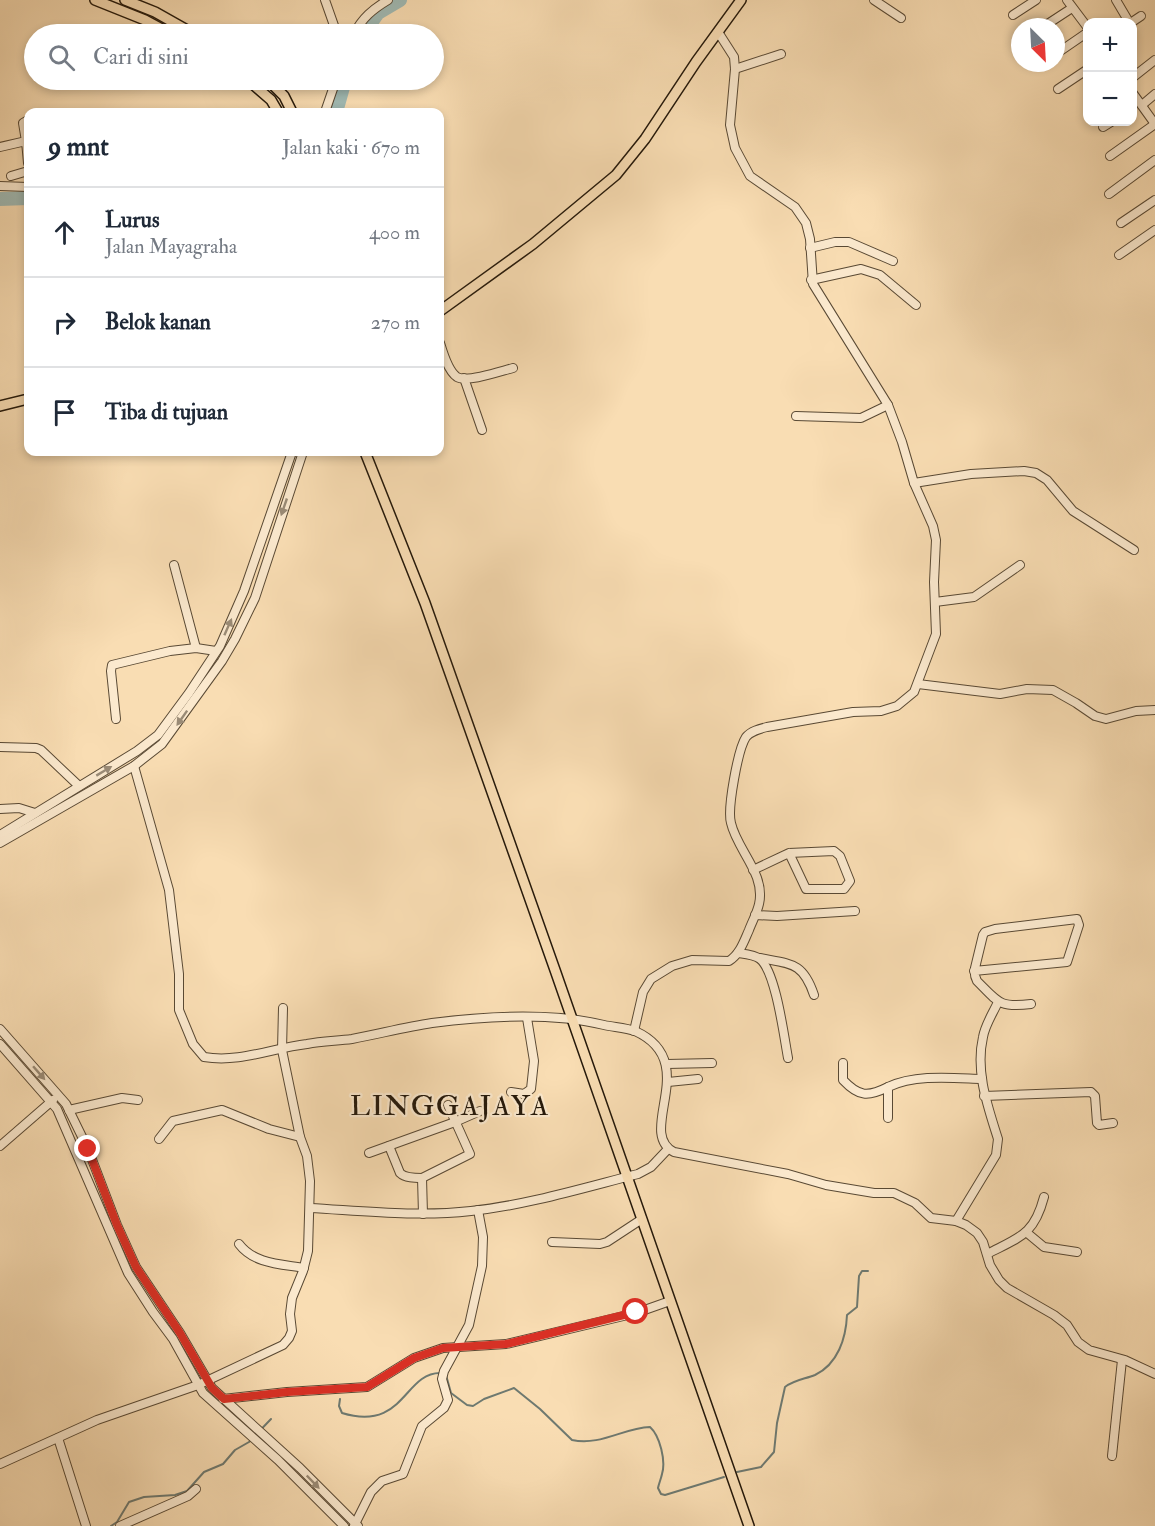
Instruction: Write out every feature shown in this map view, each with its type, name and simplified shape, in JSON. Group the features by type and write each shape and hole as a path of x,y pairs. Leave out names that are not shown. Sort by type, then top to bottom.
{"main road":[{"path":"95,0 152,24"},
{"path":"125,0 155,12 176,24"},
{"path":"444,308 533,244 616,175 645,140 741,0"},
{"path":"260,90 275,108"},
{"path":"278,90 290,108"},
{"path":"0,406 24,400"},
{"path":"367,456 425,603 748,1526"}],"street":[{"path":"325,0 333,24"},
{"path":"360,24 388,0"},
{"path":"874,0 902,18"},
{"path":"1013,15 1036,0"},
{"path":"1067,0 1083,23"},
{"path":"1116,0 1127,18"},
{"path":"1057,18 1072,8"},
{"path":"1137,18 1141,16"},
{"path":"634,1031 643,992 651,979 681,963 692,960 729,961 738,953 755,915 760,895 759,884 734,833 730,812 738,760 747,736 767,727 853,712 881,711 897,706 914,692 936,634 936,533 914,483 888,405 812,280 806,223 788,201 750,176 735,148 730,125 735,69 732,52 718,32"},
{"path":"1065,47 1083,34"},
{"path":"735,69 781,54"},
{"path":"1137,74 1155,60"},
{"path":"1058,89 1084,72"},
{"path":"326,108 333,90"},
{"path":"1110,156 1155,124 1138,105 1155,94"},
{"path":"0,147 24,142"},
{"path":"1109,194 1155,160"},
{"path":"11,176 24,172"},
{"path":"0,186 24,187"},
{"path":"1121,223 1155,200"},
{"path":"1119,255 1155,230"},
{"path":"810,248 835,242 849,242 893,261"},
{"path":"812,280 861,269 880,275 916,305"},
{"path":"444,353 456,376 464,378 513,368"},
{"path":"464,378 482,430"},
{"path":"796,416 861,418 888,405"},
{"path":"0,835 35,813 46,811 134,766 162,744 193,695 244,591 291,456"},
{"path":"0,843 79,786 137,751 158,735 193,695 236,639 255,598 302,456"},
{"path":"914,483 971,474 1024,471 1036,473 1047,480 1073,511 1134,550"},
{"path":"174,565 196,648"},
{"path":"935,602 974,597 1020,565"},
{"path":"244,591 255,598"},
{"path":"116,719 112,665 170,651 196,648 216,651"},
{"path":"918,684 1000,694 1028,689 1053,690 1095,716 1106,719 1136,711 1155,710"},
{"path":"0,747 41,750 79,786"},
{"path":"134,766 169,890 179,974 179,1010 193,1044 204,1057 214,1059 253,1056 304,1044 350,1039 431,1023 510,1017 572,1019 634,1031 650,1041 667,1064 668,1082 661,1126 669,1149 674,1152 788,1174 826,1185 874,1193 894,1193 915,1203 931,1218 940,1221 956,1221 977,1233 990,1265 1007,1288 1054,1315 1067,1325 1078,1342 1089,1350 1122,1360 1155,1374"},
{"path":"0,809 19,808 35,813"},
{"path":"753,870 789,853 834,851 840,856 850,881 849,884 844,889 807,889 789,853"},
{"path":"755,915 777,916 855,911"},
{"path":"974,971 1067,962 1079,922 1075,919 989,930 983,935 974,971 976,981 998,1002 1007,1006 1031,1004"},
{"path":"738,953 800,969 810,981 814,995"},
{"path":"760,958 771,978 782,1019 788,1058"},
{"path":"956,1221 996,1155 998,1147 998,1139 984,1096 982,1079 983,1035 998,1002"},
{"path":"0,1464 98,1420 198,1385 283,1345 289,1338 292,1331 290,1314 292,1298 308,1251 310,1181 307,1156 300,1137 282,1050 283,1008"},
{"path":"511,1092 524,1094 531,1089 534,1061 527,1018"},
{"path":"0,1029 59,1095 69,1110 88,1149 136,1267 180,1333 212,1388 254,1431 265,1447 344,1526"},
{"path":"0,1044 57,1109 129,1273 173,1339 198,1385 211,1400 271,1441 356,1525 372,1492 382,1481 403,1474 422,1426 444,1408 448,1400 443,1375 469,1325 482,1266 483,1237 478,1210"},
{"path":"667,1064 712,1063"},
{"path":"843,1063 843,1080 852,1090 864,1094 874,1094 898,1082 920,1079 982,1079"},
{"path":"668,1082 698,1079"},
{"path":"888,1087 888,1118"},
{"path":"984,1096 1091,1092 1095,1096 1097,1123 1099,1125 1113,1123"},
{"path":"0,1146 59,1095"},
{"path":"69,1110 122,1098 138,1100"},
{"path":"389,1146 400,1173 403,1176 420,1178 470,1154 471,1151 448,1106"},
{"path":"159,1138 173,1121 222,1110 268,1129 300,1137"},
{"path":"369,1153 480,1111"},
{"path":"310,1208 421,1214 478,1210 540,1198 638,1174 651,1167 669,1149"},
{"path":"420,1178 421,1214"},
{"path":"987,1254 1026,1232 1038,1219 1044,1197"},
{"path":"552,1242 600,1244 607,1242 642,1219"},
{"path":"1026,1232 1044,1247 1077,1252"},
{"path":"239,1244 251,1256 259,1260 304,1268"},
{"path":"211,1400 367,1387 414,1358 443,1348 506,1344 636,1312 670,1301"},
{"path":"1112,1456 1122,1360"},
{"path":"58,1438 86,1526"},
{"path":"120,1526 188,1496 196,1489"}],"waterway":[{"path":"370,24 378,13 400,0"},
{"path":"337,108 342,90"},
{"path":"0,199 24,198"},
{"path":"737,1472 761,1467 774,1452 777,1423 785,1387 815,1375 830,1364 839,1350 845,1333 847,1315 857,1307 859,1276 862,1271 868,1271"},
{"path":"340,1399 339,1406 342,1413 363,1417 378,1415 391,1409 428,1375 440,1373"},
{"path":"446,1375 451,1393 467,1405 473,1406 484,1399 514,1388 572,1440 593,1441 630,1430 650,1427 657,1436 663,1456 663,1469 658,1488 661,1494 665,1495 724,1477"},
{"path":"111,1526 117,1522 129,1502 144,1497 175,1495 187,1491 204,1472 223,1464 235,1450 249,1442 271,1419"}],"district":[{"name":"LINGGAJAYA","path":"450,1105"}],"route":[{"path":"88,1149 136,1267 147,1287 180,1333 212,1388 224,1399 367,1387 414,1358 443,1348 506,1344 636,1312"}]}
